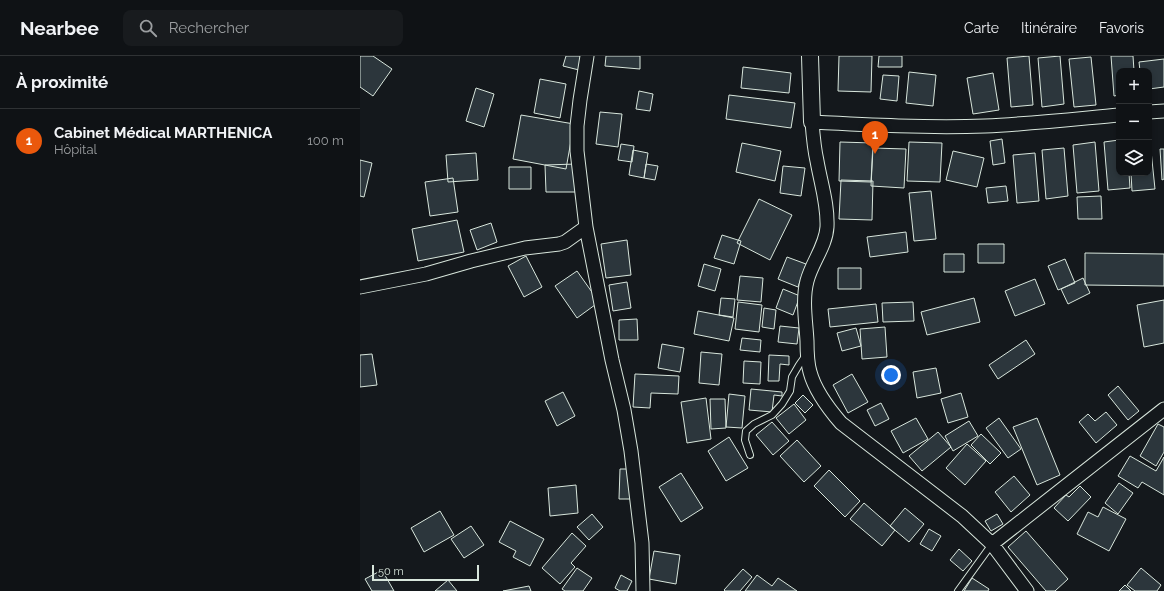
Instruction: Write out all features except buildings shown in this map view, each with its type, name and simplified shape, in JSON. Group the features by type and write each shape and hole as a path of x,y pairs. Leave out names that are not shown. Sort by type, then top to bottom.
{"street":[{"path":"587,56 577,126 577,151 586,226 629,438 642,543 643,591"},
{"path":"810,56 814,146 828,212 827,230 807,281 805,309 809,371 826,404 841,423 962,516 992,544 1028,591"},
{"path":"1152,112 1164,111"},
{"path":"812,122 958,127 1116,115"},
{"path":"360,287 426,274 525,248 559,244 565,242 586,226"},
{"path":"992,544 1164,409"}],"lane":[{"path":"750,455 745,440 746,431 754,424 772,415 782,404 790,391 792,377 808,354"},
{"path":"958,591 992,544"}],"place":[{"name":"Cabinet Médical MARTHENICA","path":"875,154"}]}
